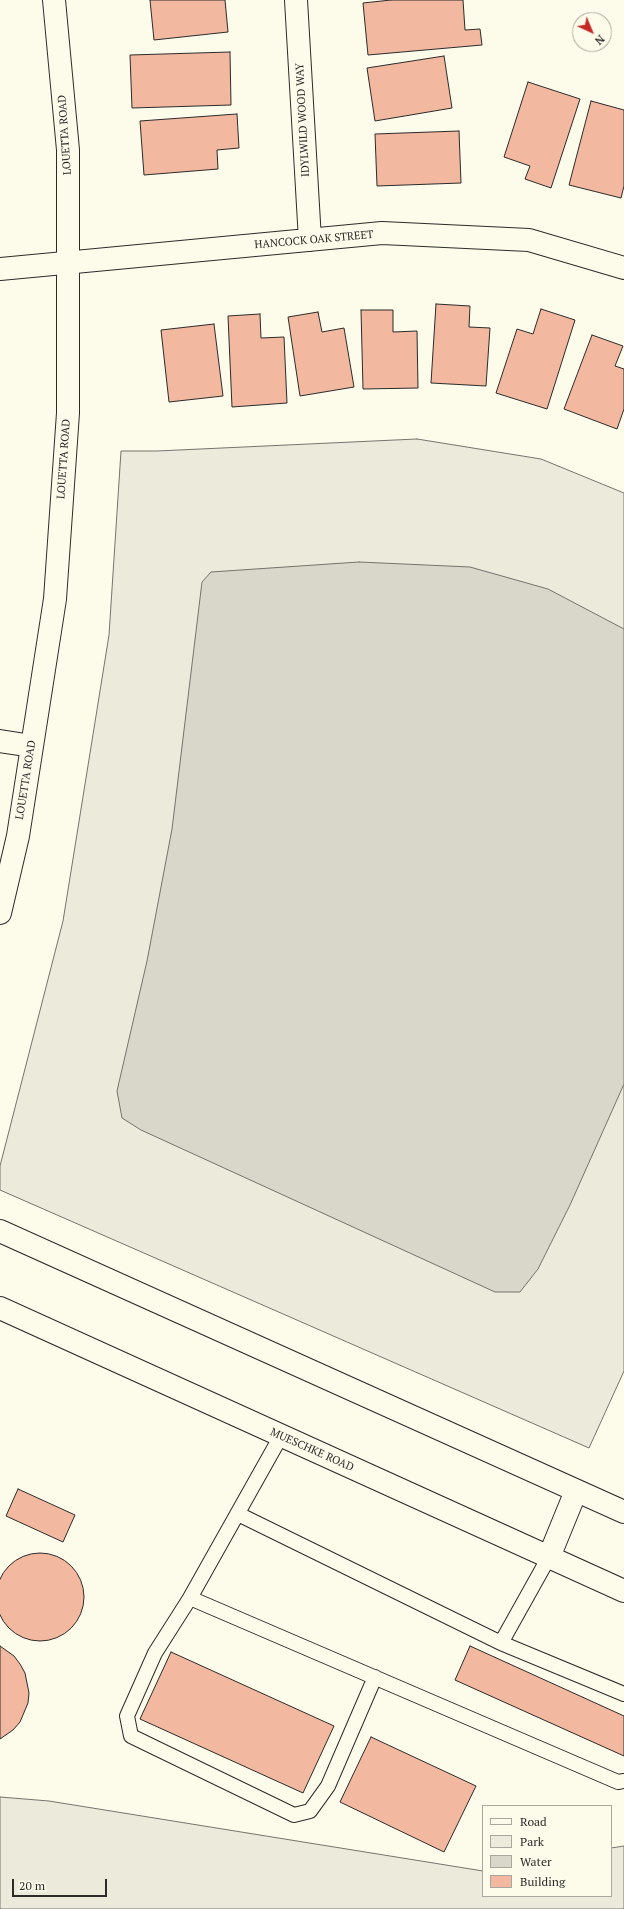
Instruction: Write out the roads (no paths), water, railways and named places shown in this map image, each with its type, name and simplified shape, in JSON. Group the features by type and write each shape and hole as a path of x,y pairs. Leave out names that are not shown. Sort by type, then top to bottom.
{"main road":[{"name":"LOUETTA ROAD","path":"0,913 18,836 55,599 68,413 68,150 54,0"},
{"name":"IDYLWILD WOOD WAY","path":"296,0 310,240"},
{"name":"HANCOCK OAK STREET","path":"0,269 382,233 529,240 624,268"},
{"path":"0,741 32,746"},
{"path":"0,1231 624,1512"},
{"name":"MUESCHKE ROAD","path":"0,1308 624,1591"},
{"path":"549,1557 576,1491"}],"lane":[{"path":"282,1436 190,1598 155,1653 127,1716 132,1736 294,1815 310,1811 328,1786 375,1677"},
{"path":"238,1514 501,1643 624,1694"},
{"path":"501,1643 549,1557"},
{"path":"190,1598 618,1782 624,1781"}],"water":[{"path":"359,562 470,567 548,589 624,629 624,1084 570,1205 538,1269 520,1292 495,1292 141,1130 122,1118 117,1091 147,961 172,829 202,582 211,572"}]}
